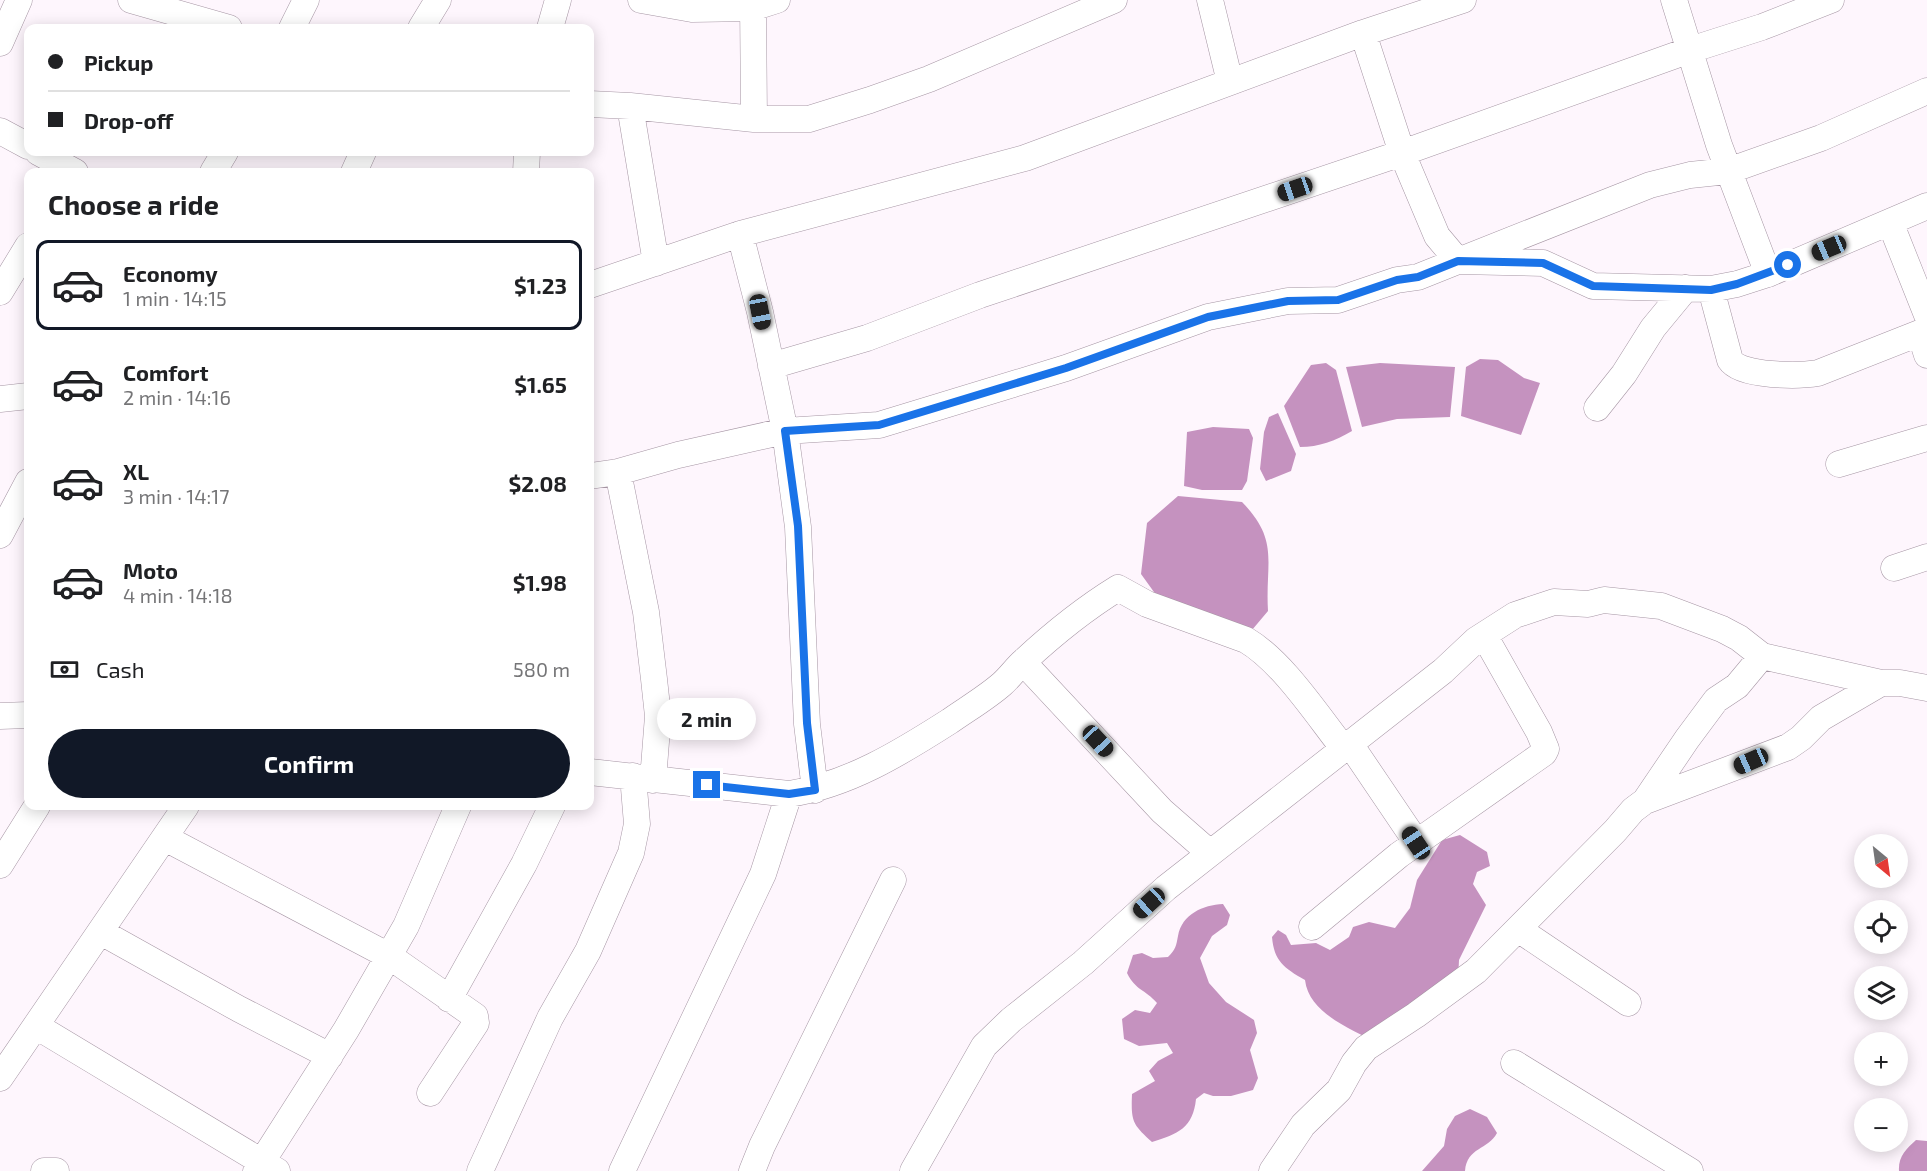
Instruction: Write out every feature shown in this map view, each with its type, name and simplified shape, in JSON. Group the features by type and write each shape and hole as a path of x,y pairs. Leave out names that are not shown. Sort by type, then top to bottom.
{"street":[{"path":"0,43 19,0"},
{"path":"131,0 160,13 211,24"},
{"path":"294,24 306,0"},
{"path":"423,24 438,0"},
{"path":"551,24 558,0"},
{"path":"641,0 692,9 777,0"},
{"path":"594,104 754,119 809,118 929,79 1114,0"},
{"path":"1210,0 1230,82"},
{"path":"594,284 740,234 1025,158 1363,33 1463,0"},
{"path":"1674,0 1728,171 1768,274"},
{"path":"771,366 867,338 992,291 1402,153 1690,50 1762,27 1831,0"},
{"path":"752,4 754,119"},
{"path":"1363,33 1402,153 1437,236 1458,261 1543,263 1593,286 1699,289 1737,284 1768,274 1927,207"},
{"path":"594,475 618,472 678,455 785,431 879,425 1066,368 1208,317 1288,301 1338,300 1397,280 1418,277 1650,185 1690,175 1728,171 1821,138 1927,91"},
{"path":"630,106 656,263"},
{"path":"0,130 24,144"},
{"path":"45,156 67,168"},
{"path":"1699,289 1730,360 1737,368 1778,375 1803,376 1818,373 1925,333 1890,222"},
{"path":"740,234 760,312 785,431 798,526 807,723 815,790"},
{"path":"0,292 24,253"},
{"path":"1597,408 1624,374 1653,328 1699,289"},
{"path":"0,399 24,396"},
{"path":"1839,464 1927,438"},
{"path":"480,1171 550,1018 588,951 631,853 637,824 643,778 658,716 646,612 618,472"},
{"path":"0,535 24,490"},
{"path":"1894,568 1927,557"},
{"path":"594,772 789,794 815,790 883,761 915,744 981,701 1087,608 1120,588 1147,604 1246,640 1259,648 1297,688 1347,747 1416,843"},
{"path":"913,1171 974,1064 994,1035 1083,963 1166,888 1443,671 1484,635 1515,615 1554,602 1588,604 1604,600 1661,606 1699,619 1739,638 1762,656 1881,683 1900,683 1927,688"},
{"path":"1311,927 1416,843 1544,753 1546,749 1539,732 1484,635"},
{"path":"1645,801 1716,700 1737,686 1762,656"},
{"path":"1023,662 1162,811 1210,853"},
{"path":"1272,1171 1303,1125 1339,1090 1353,1063 1366,1048 1476,971 1633,810 1645,801 1788,747 1801,738 1821,718 1881,683"},
{"path":"0,716 24,715"},
{"path":"622,1171 762,874 789,794"},
{"path":"0,865 34,810"},
{"path":"0,1078 183,810"},
{"path":"36,1026 265,1168 406,926 456,810"},
{"path":"449,999 524,864 550,810"},
{"path":"165,838 389,956 475,1016 476,1023 430,1093"},
{"path":"752,1171 762,1146 893,880"},
{"path":"1518,929 1628,1003"},
{"path":"101,932 239,1009 330,1056"},
{"path":"1514,1063 1690,1171"},
{"path":"44,1171 56,1171"}],"shaded area":[{"path":"1480,359 1498,360 1524,378 1540,383 1521,435 1461,416 1466,367"},
{"path":"1326,363 1336,370 1352,431 1327,443 1300,447 1284,406 1311,365"},
{"path":"1380,363 1455,367 1450,417 1397,419 1362,427 1346,367"},
{"path":"1278,413 1296,454 1291,471 1266,481 1260,469 1264,432 1269,417"},
{"path":"1213,427 1249,429 1253,438 1247,481 1242,490 1202,490 1184,486 1187,432"},
{"path":"1178,496 1242,502 1262,529 1268,553 1268,611 1252,630 1159,599 1141,574 1147,523"},
{"path":"1460,835 1487,852 1490,866 1477,872 1473,884 1486,905 1459,960 1458,982 1379,1044 1333,1019 1314,1002 1305,980 1281,963 1275,952 1272,937 1278,930 1286,935 1291,945 1316,943 1330,950 1349,937 1353,927 1369,922 1395,928 1410,908 1417,880 1442,840"},
{"path":"1223,904 1230,915 1227,925 1212,936 1200,958 1209,983 1226,1002 1254,1020 1257,1033 1250,1050 1258,1078 1253,1090 1231,1096 1213,1096 1204,1093 1196,1099 1192,1117 1183,1128 1177,1133 1152,1142 1140,1131 1134,1121 1132,1094 1155,1081 1149,1071 1158,1061 1173,1053 1167,1043 1139,1046 1124,1039 1122,1019 1135,1010 1150,1013 1157,1003 1137,987 1127,973 1133,955 1142,953 1153,958 1168,957 1173,952 1180,928 1189,916 1208,906"},
{"path":"1470,1109 1487,1117 1497,1133 1493,1139 1470,1157 1465,1171 1422,1171 1444,1146 1447,1129 1455,1116"},
{"path":"1916,1140 1927,1141 1927,1171 1899,1171 1903,1154 1908,1152 1909,1147"}],"route":[{"path":"707,785 789,794 815,790 807,723 798,526 785,431 879,425 1066,368 1208,317 1288,301 1338,300 1397,280 1418,277 1458,261 1534,261 1550,265 1593,286 1711,290 1768,274 1788,265"}]}
